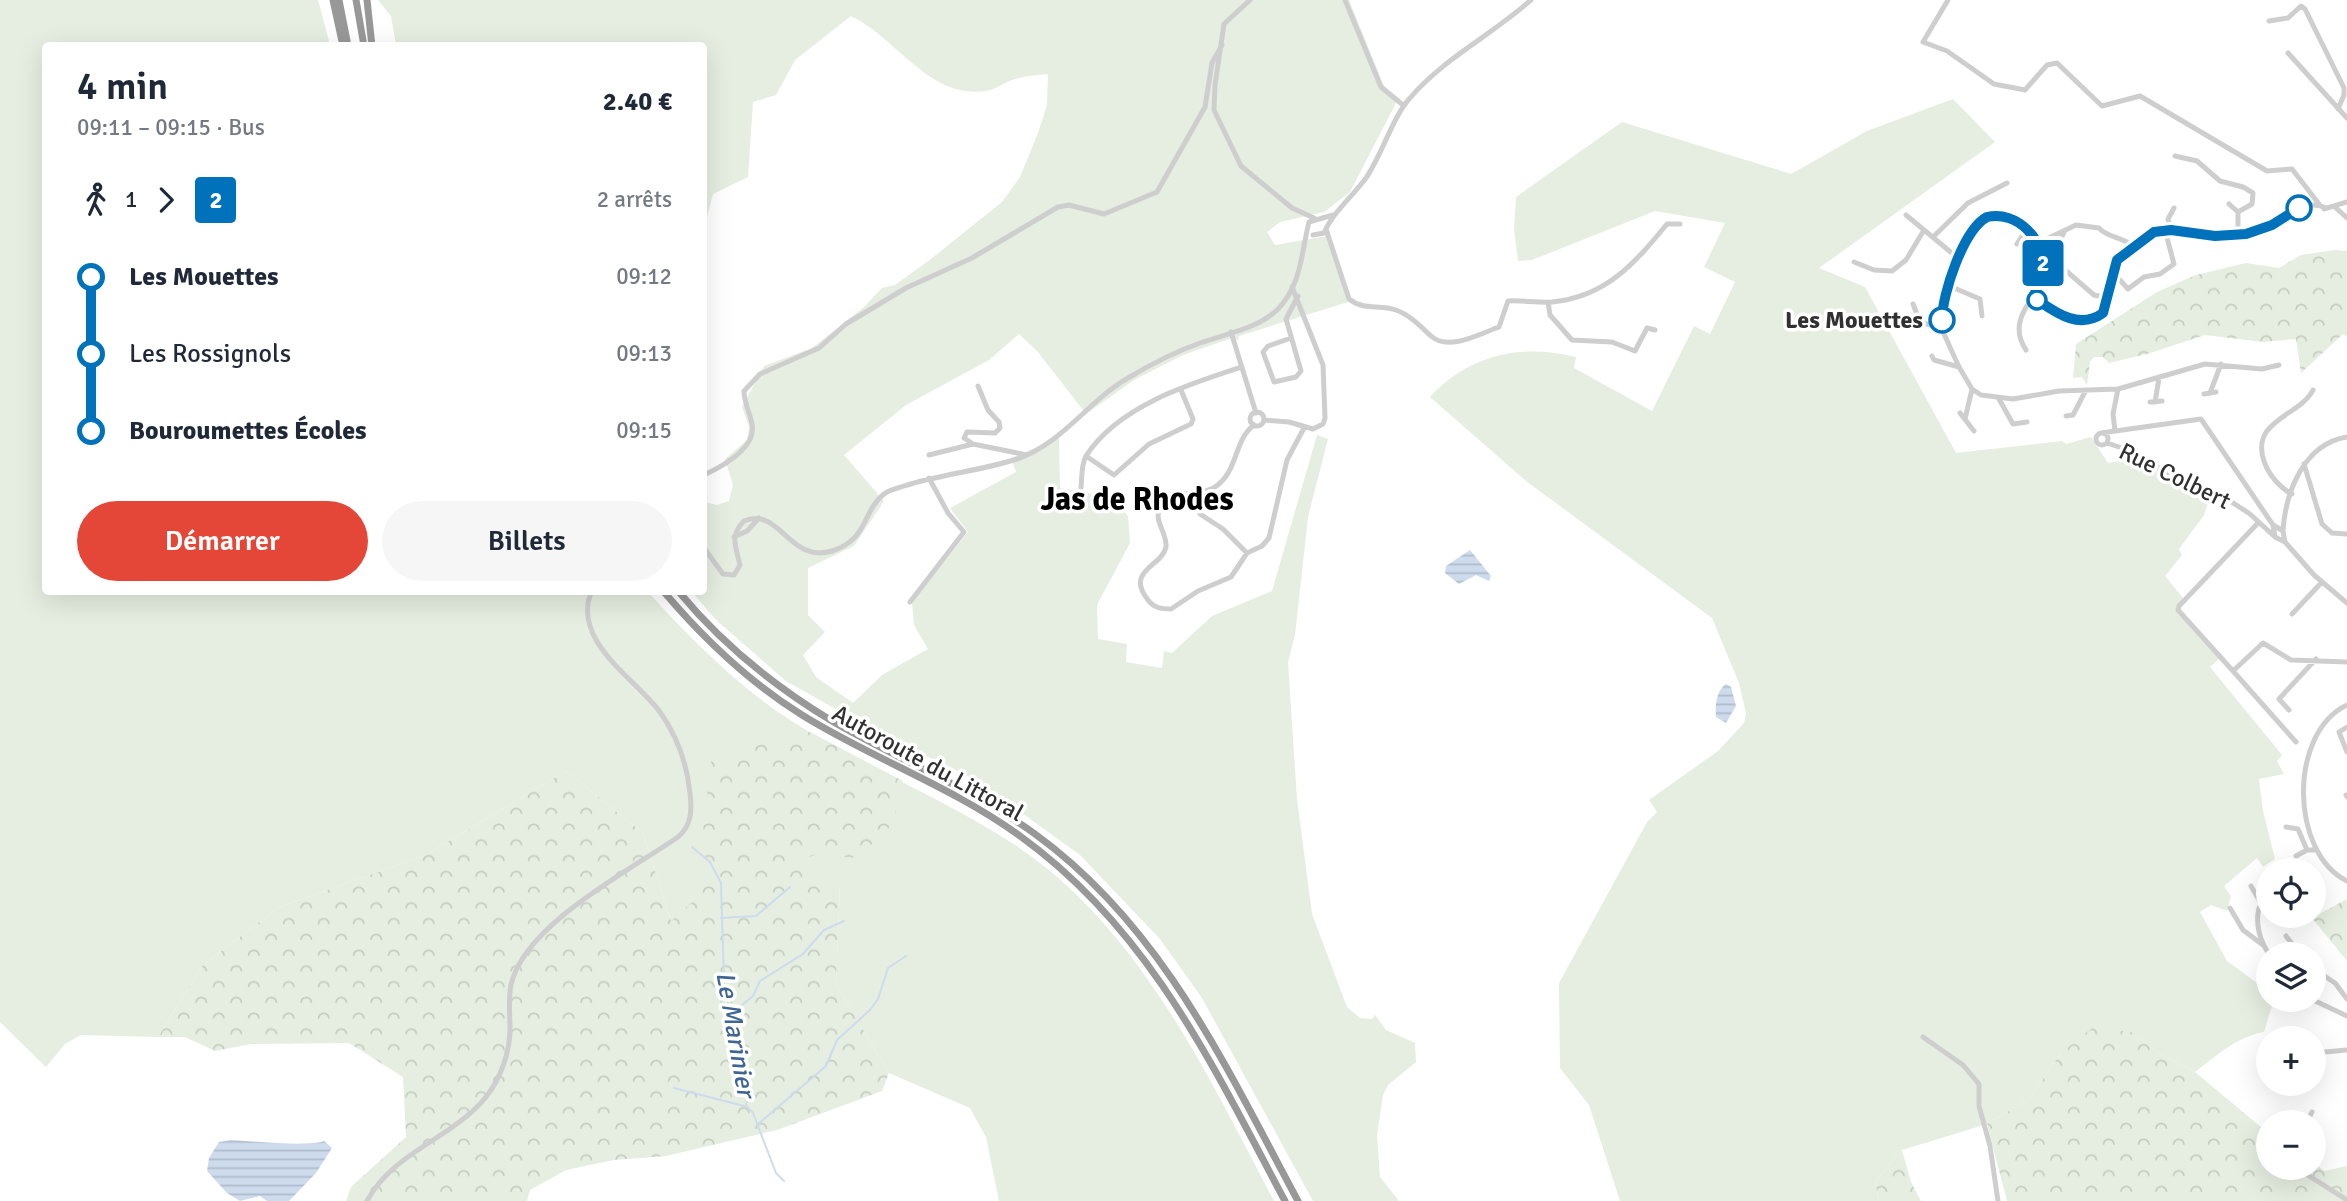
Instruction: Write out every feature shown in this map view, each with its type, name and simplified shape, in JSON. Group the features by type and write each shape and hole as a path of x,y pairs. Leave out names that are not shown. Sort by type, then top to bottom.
{"highway":[{"path":"333,0 344,42"},
{"path":"339,0 344,42"},
{"path":"356,0 363,42"},
{"path":"368,0 372,42"},
{"name":"Autoroute du Littoral","path":"667,595 731,662 787,705 995,819 1077,882 1132,940 1175,1001 1285,1201"},
{"name":"Autoroute du Littoral","path":"682,595 739,655 795,698 834,722 1002,811 1069,860 1108,897 1159,957 1182,991 1298,1201"}],"street":[{"path":"1250,0 1224,24 1214,110 1239,163 1325,230 1346,295 1364,307 1397,310 1424,327 1434,338 1457,342 1499,327 1503,308 1508,301 1548,302 1596,292 1637,260 1667,224 1679,224"},
{"path":"1345,0 1381,87 1404,105"},
{"path":"1307,241 1325,230 1332,215 1366,177 1404,105 1428,79 1531,0"},
{"path":"1948,0 1923,42 1947,51 1994,84 2025,90 2047,65 2057,63 2100,104 2112,106 2132,96 2140,96 2267,171 2295,171 2317,206"},
{"path":"2269,22 2288,18 2301,6 2305,9 2344,88 2338,109"},
{"path":"707,473 733,457 751,438 753,426 744,393 747,385 761,374 819,348 846,324 906,288 972,257 1058,207 1069,205 1104,214 1157,192 1205,107 1212,62 1222,45"},
{"path":"2288,53 2347,118"},
{"path":"1212,62 1218,60 1220,64"},
{"path":"1210,70 1215,85"},
{"path":"2175,156 2197,161 2220,181 2243,187 2253,193 2252,204 2238,212"},
{"path":"1933,237 1968,204 2007,183"},
{"path":"2310,197 2317,206"},
{"path":"2229,204 2238,212 2238,235"},
{"path":"2033,297 2062,316 2076,320 2100,315 2108,298 2112,271 2119,256 2154,232 2168,230 2207,236 2238,235 2265,228 2293,209 2317,206 2336,208 2345,204 2347,217"},
{"path":"2112,271 2128,289 2144,276 2160,274 2174,264 2168,219 2174,208"},
{"path":"2336,208 2347,217"},
{"path":"707,552 720,572 732,576 740,565 734,548 734,537 744,521 759,517 771,521 797,546 815,552 830,552 856,537 883,495 929,478 1027,455 1055,439 1069,424 1127,378 1169,356 1272,313 1299,276 1308,229 1314,220 1332,215"},
{"path":"1906,215 1959,259"},
{"path":"2026,350 2018,328 2023,312 2043,274 2038,243 2027,229 2005,216 1987,217 1978,225 1959,259 1943,298 1944,329 1959,367 1972,389 1999,399 2118,389 2188,367 2221,364 2262,369 2279,365"},
{"path":"2038,243 2076,225 2099,228 2104,233 2123,237 2133,246"},
{"path":"1308,229 1313,235"},
{"path":"2017,244 2027,229"},
{"path":"1854,262 1874,270 1892,271 1906,260 1924,230"},
{"path":"2064,232 2057,246 2064,256 2064,269 2094,295 2108,298"},
{"path":"1947,285 1982,296 1982,316"},
{"path":"1264,420 1289,422 1313,429 1324,421 1324,373 1298,296 1292,287"},
{"path":"1291,338 1268,346 1263,352 1274,382 1296,377 1301,371 1286,319 1298,296"},
{"path":"1548,302 1549,315 1572,340 1612,342 1635,351 1647,328 1655,330"},
{"path":"1913,304 1920,322 1944,329"},
{"path":"1231,332 1256,412 1262,415 1264,420"},
{"path":"1937,369 1933,358 1959,367"},
{"path":"2210,393 2221,364"},
{"path":"1081,488 1086,456 1129,415 1181,390 1242,367"},
{"path":"2156,402 2159,378"},
{"path":"978,386 988,410 1000,425 995,433 964,433 964,438 973,444 1027,455"},
{"path":"1972,389 1963,416 1975,430"},
{"path":"2118,389 2113,414 2115,431 2201,419 2231,458 2278,532 2322,582 2347,603"},
{"path":"1086,456 1114,475 1149,444 1191,424 1193,419 1181,390"},
{"path":"2073,415 2086,390"},
{"path":"2292,494 2272,477 2265,465 2263,443 2269,426 2309,399 2313,390"},
{"path":"1999,399 2010,424 2027,422"},
{"path":"1254,425 1251,419 1256,412"},
{"path":"1254,425 1260,425 1264,420"},
{"path":"1254,425 1241,441 1231,471 1214,488 1198,495 1174,496 1160,506 1158,519 1166,548 1163,556 1146,569 1141,582 1150,602 1163,609 1177,607 1198,592 1231,577 1247,553 1262,546 1273,530 1287,460 1304,428"},
{"name":"Rue Colbert","path":"2115,431 2101,433 2108,437 2107,443 2133,453 2177,478 2215,491 2258,523 2278,532"},
{"path":"2278,532 2304,464 2324,445 2347,437"},
{"path":"929,455 973,444"},
{"path":"2304,464 2326,529 2337,535 2347,534"},
{"path":"910,601 964,532 948,513 929,478"},
{"path":"2295,482 2306,481 2310,485"},
{"path":"1198,495 1200,514 1223,529 1247,553"},
{"path":"2278,532 2285,518"},
{"path":"2258,523 2178,610 2296,742"},
{"path":"2292,614 2322,582"},
{"path":"367,1201 395,1166 469,1113 491,1090 508,1045 511,985 527,949 557,921 678,837 689,825 690,790 681,751 661,713 600,645 588,613 591,595"},
{"path":"2233,671 2263,643 2286,659 2347,662"},
{"path":"2290,710 2279,699 2316,659"},
{"path":"2347,705 2321,726 2307,753 2307,824 2316,850 2331,872 2347,881"},
{"path":"2347,727 2339,732 2347,752"},
{"path":"2286,827 2298,829 2306,850"},
{"path":"2296,856 2306,850 2316,850"},
{"path":"2251,886 2256,894"},
{"path":"2230,908 2243,930 2257,942"},
{"path":"2286,936 2291,942"},
{"path":"2326,977 2335,983 2347,999"},
{"path":"2326,1006 2347,1017"},
{"path":"1923,1037 1963,1065 1979,1084 1979,1107 1990,1146 1998,1201"},
{"path":"2326,1052 2347,1050"},
{"path":"2315,1180 2347,1200"}],"green space":[{"path":"0,0 318,0 329,42 42,42 42,595 651,595 713,658 784,716 841,750 959,811 1015,845 1059,879 1098,917 1134,960 1166,1006 1223,1103 1274,1201 999,1201 986,1137 970,1108 889,1073 836,984 840,884 671,921 643,833 566,771 424,856 279,907 202,966 158,1037 81,1035 65,1044 46,1067 0,1022"},
{"path":"378,0 1349,0 1386,91 1396,103 1350,192 1324,212 1280,222 1267,232 1275,245 1327,236 1348,302 1239,336 1238,340 1229,339 1183,355 1134,380 1086,414 1038,352 1019,334 989,360 906,405 844,455 884,501 854,546 808,568 808,615 825,632 803,655 816,677 853,703 882,675 928,649 914,625 912,602 968,532 950,508 1016,472 1011,458 1059,438 1060,488 1111,497 1128,516 1130,543 1097,605 1098,639 1127,644 1126,662 1162,668 1164,651 1172,653 1212,616 1272,591 1317,435 1328,439 1308,517 1295,635 1288,662 1297,799 1312,914 1347,1007 1360,1018 1372,1019 1375,1015 1386,1030 1415,1043 1416,1062 1388,1085 1383,1095 1377,1135 1380,1177 1399,1201 1313,1201 1202,998 1160,939 1080,855 976,780 871,729 786,681 716,620 695,595 707,595 707,503 717,505 729,501 733,485 725,459 747,440 749,427 742,407 764,366 812,348 864,307 882,288 895,285 1002,202 1020,177 1038,133 1047,105 1048,74 1015,79 985,91 965,91 947,86 851,16 795,60 776,95 753,102 748,177 713,194 707,217 707,42 395,42 391,16"},
{"path":"1953,99 1995,142 1819,268 1865,287 1956,453 2062,441 2066,444 2091,437 2108,463 2139,458 2201,488 2210,496 2204,515 2179,549 2182,555 2165,576 2183,598 2176,608 2220,658 2210,667 2282,755 2277,761 2284,774 2259,779 2263,811 2275,858 2256,858 2224,886 2231,896 2227,911 2211,905 2200,912 2227,961 2256,982 2256,1012 2270,1012 2266,1026 2256,1026 2256,1034 2235,1043 2195,1072 2158,1053 2131,1032 2061,1053 2029,1099 1987,1124 1902,1150 1875,1182 1879,1201 1620,1201 1589,1105 1560,1068 1559,983 1647,822 1657,812 1649,800 1718,751 1744,723 1746,713 1739,683 1712,618 1526,481 1430,397 1445,383 1479,362 1516,352 1536,351 1576,357 1574,368 1652,411 1694,326 1710,334 1735,282 1704,267 1725,223 1655,211 1532,260 1518,261 1514,230 1516,197 1622,122 1791,174 1867,131"},
{"path":"2347,251 2347,337 2343,334 2301,373 2296,339 2263,342 2205,335 2109,363 2103,357 2094,357 2090,362 2087,385 2082,377 2073,378 2076,344 2157,292 2196,275 2246,263 2279,268 2301,255"},
{"path":"810,732 903,781 893,824 857,858 817,854 788,865 840,884 836,984 889,1073 882,1091 777,1130 666,1156 614,1160 566,1170 530,1190 527,1201 346,1201 351,1187 406,1137 403,1077 349,1043 251,1044 215,1051 185,1037 158,1037 202,966 279,907 424,856 566,771 643,833 671,921 699,896 706,854 703,825 712,757"},
{"path":"2347,899 2347,961 2320,928 2326,928 2326,910"},
{"path":"2092,1028 2131,1032 2158,1053 2195,1072 2256,1123 2256,1180 2326,1180 2326,1171 2347,1166 2347,1201 2007,1201 1987,1124 2029,1099 2061,1053"},
{"path":"1902,1150 1911,1182 1921,1201 1879,1201 1875,1182"}],"water":[{"path":"1470,550 1491,576 1489,581 1476,575 1459,584 1445,573 1446,566"},
{"path":"1726,684 1731,687 1736,706 1726,723 1716,717 1716,704 1718,695"},
{"path":"231,1140 293,1144 324,1141 332,1148 316,1173 289,1201 267,1201 260,1196 240,1201 227,1193 207,1171 209,1158 219,1142"}],"waterway":[{"name":"Le Marinier","path":"692,847 710,862 721,883 724,984 747,1092 746,1106 753,1113 776,1173 784,1181"},
{"path":"721,918 756,916 790,887"},
{"path":"731,1014 753,996 760,981 803,954 824,930 844,921"},
{"path":"757,1125 826,1066 837,1040 870,1010 878,999 888,968 906,956"},
{"path":"674,1088 744,1106"}],"bus line":[{"name":"2","path":"1942,320 1943,298 1947,285 1971,236 1987,217 2000,215 2010,218 2034,236 2043,260 2043,274 2033,297 2062,316 2076,320 2094,318 2103,313 2117,260 2124,251 2154,232 2171,230 2207,236 2246,234 2272,225 2293,209 2299,208"}],"place":[{"name":"Les Mouettes","path":"1942,320"}],"district":[{"name":"Jas de Rhodes","path":"1137,499"}]}
